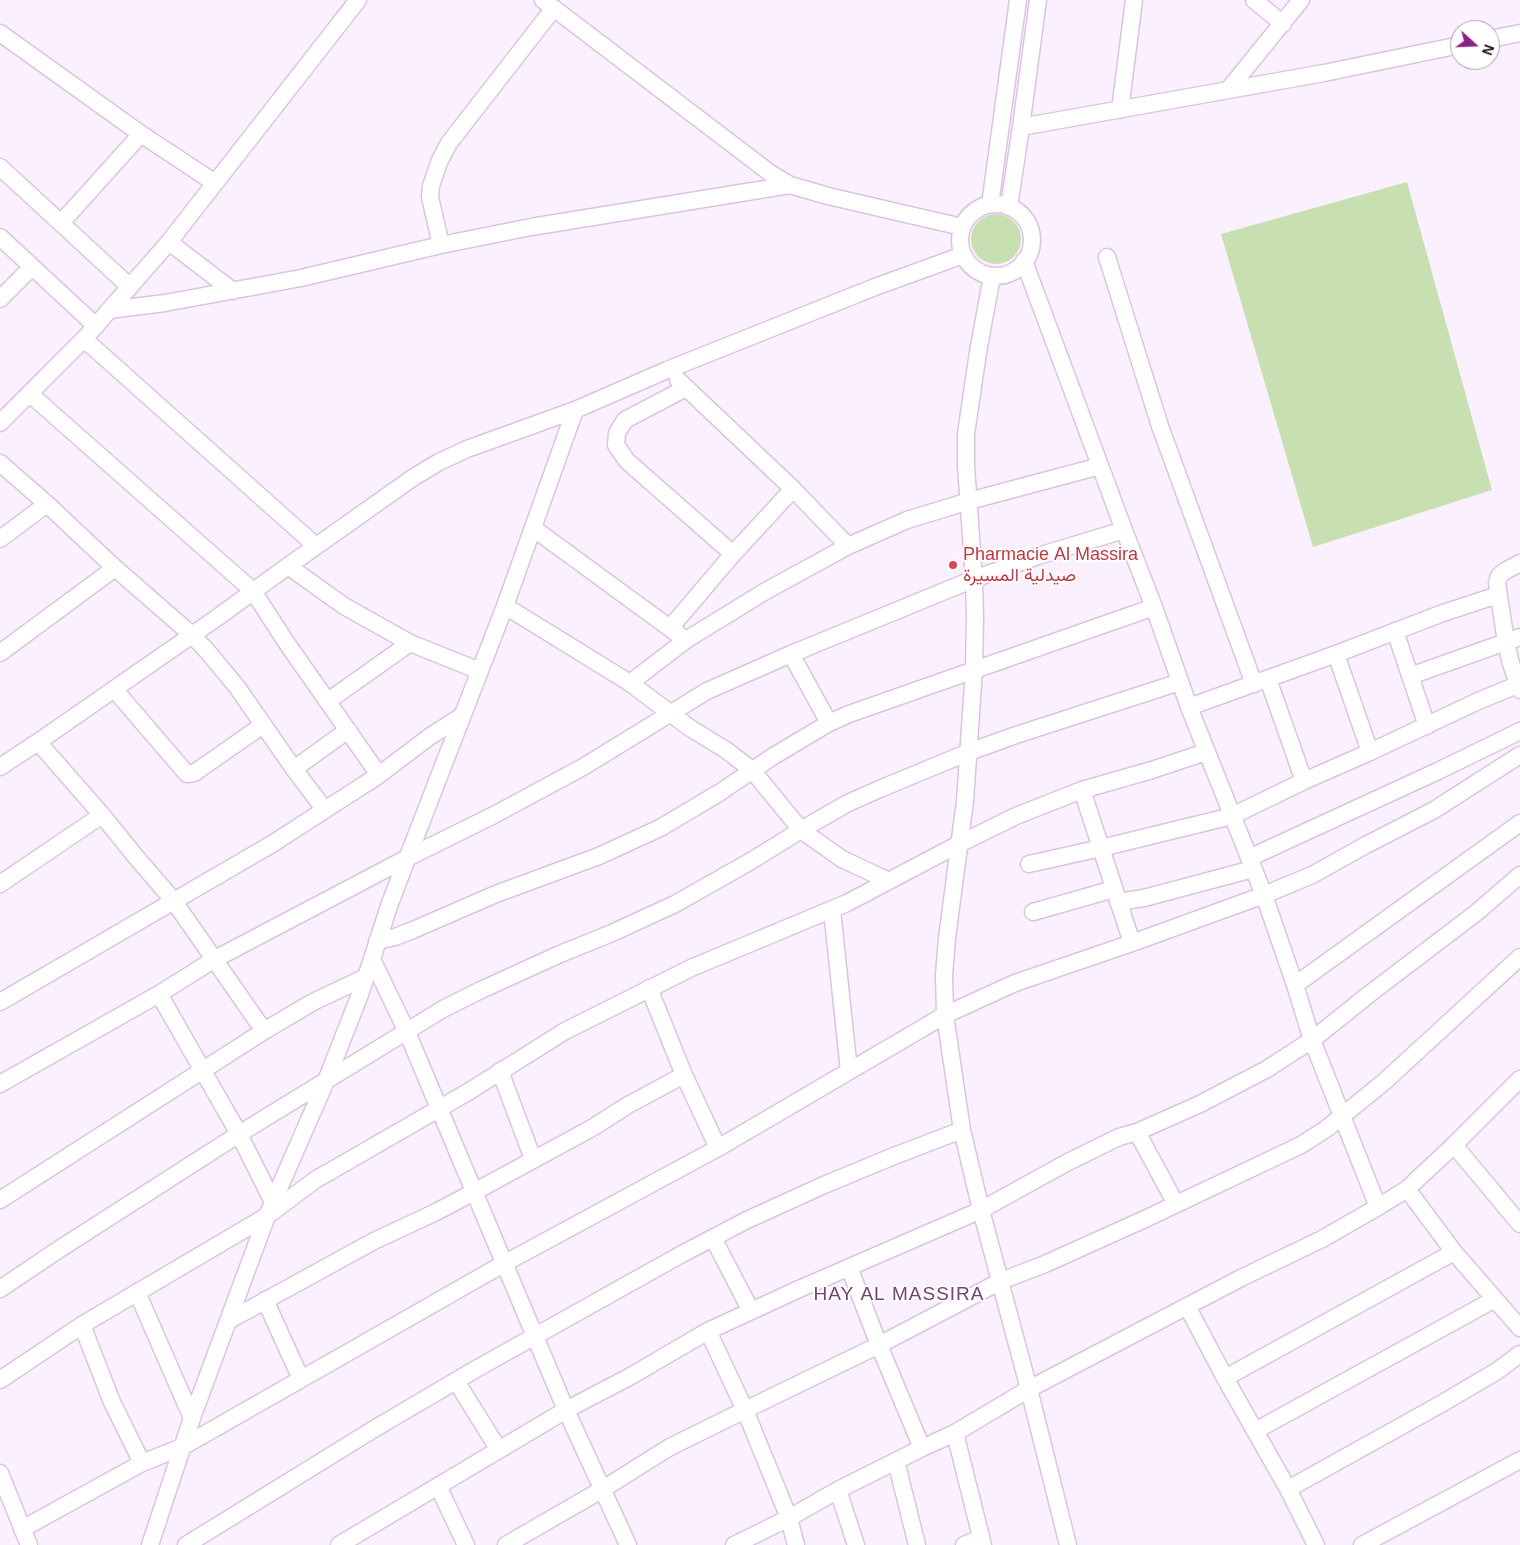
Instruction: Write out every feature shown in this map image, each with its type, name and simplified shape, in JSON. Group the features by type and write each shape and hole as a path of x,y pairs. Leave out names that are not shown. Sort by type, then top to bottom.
{"street":[{"path":"0,423 84,339 169,242 358,0"},
{"path":"1009,206 1038,0"},
{"path":"1120,110 1134,0"},
{"path":"1254,0 1283,24"},
{"path":"1228,90 1301,0"},
{"path":"990,205 1013,3"},
{"path":"441,245 430,197 431,186 440,160 449,143 548,4 770,173 790,185 828,196 962,227"},
{"path":"1500,36 1519,30"},
{"path":"2,39 215,183"},
{"path":"1021,127 1324,73 1450,47"},
{"path":"61,223 141,134"},
{"path":"0,167 129,286"},
{"path":"109,310 165,304 301,278 441,245 531,227 790,185"},
{"path":"999,204 1009,206 1026,220 1032,241 1030,252 1017,269 1005,275 992,276 982,273 972,267 963,256 960,238 962,227 969,216 978,209 999,204"},
{"path":"0,237 31,268 96,326"},
{"path":"169,242 234,291"},
{"path":"0,767 192,635 414,477 439,462 466,449 575,410 667,370 875,287 963,256"},
{"path":"1106,257 1160,426 1261,681 1304,781"},
{"path":"1024,262 1154,607 1206,752 1264,895 1296,985 1312,1040 1378,1207"},
{"path":"0,299 31,268"},
{"path":"992,276 978,352 965,452 974,579 974,670 969,752 946,938 944,975 945,1015 962,1130 1068,1545"},
{"path":"84,339 316,546"},
{"path":"667,370 793,489 848,546"},
{"path":"686,388 625,420 617,433 616,445 627,461 733,554"},
{"path":"30,394 253,591 286,642 379,774"},
{"path":"150,1545 192,1418 228,1321 270,1209 326,1081 366,977 377,941 505,606 575,410"},
{"path":"0,462 115,568 192,635 237,687 325,810"},
{"path":"630,683 686,640 764,592 848,546 908,520 969,500 1100,466"},
{"path":"670,628 733,554 793,489"},
{"path":"0,539 47,504"},
{"path":"533,528 686,640"},
{"path":"0,1084 160,994 215,959 583,767 707,691 790,654 974,579 1038,556 1124,530"},
{"path":"1030,864 1232,816 1476,702 1519,687 1513,640 1498,595 1497,584 1499,576 1520,563"},
{"path":"288,566 344,606 410,643 480,671"},
{"path":"0,653 115,568"},
{"path":"1189,707 1498,595"},
{"path":"505,606 630,683 690,728 726,750 752,770 801,830 842,858 889,881"},
{"path":"377,941 396,937 496,894 632,842 660,828 719,793 752,770 829,723 873,705 1154,607"},
{"path":"1395,631 1427,726"},
{"path":"1410,676 1513,640"},
{"path":"328,701 410,643"},
{"path":"790,654 829,723"},
{"path":"1336,654 1370,752"},
{"path":"0,1289 239,1134 443,1009 560,954 612,934 674,904 751,861 801,830 865,796 969,752 1062,719 1180,682"},
{"path":"114,689 187,774 194,773 263,725"},
{"path":"0,1002 272,844 379,774 429,736 462,716"},
{"path":"294,769 348,730"},
{"path":"1033,912 1116,896 1144,898 1251,864 1520,731"},
{"path":"38,742 173,900 264,1031"},
{"path":"0,1380 82,1324 137,1292 315,1180 440,1108 565,1031 690,968 832,910 1016,816 1082,790 1206,752"},
{"path":"22,1529 142,1463 182,1447 505,1263 718,1148 945,1015 1015,983 1264,895 1312,874 1427,814 1520,755"},
{"path":"1082,790 1132,943"},
{"path":"0,884 102,815"},
{"path":"1296,985 1520,823"},
{"path":"339,1545 566,1410 708,1331 981,1210 1068,1162 1119,1137 1136,1132 1217,1095 1275,1064 1312,1040 1476,913 1520,875"},
{"path":"832,910 849,1071"},
{"path":"506,1545 670,1448 745,1410 878,1345 1001,1281 1045,1264 1301,1144 1326,1129 1411,1059 1520,957"},
{"path":"372,958 440,1108 566,1410 628,1545"},
{"path":"0,1200 264,1031 313,1002 366,977"},
{"path":"649,988 684,1075 718,1148"},
{"path":"160,994 239,1134 270,1209"},
{"path":"500,1071 533,1160"},
{"path":"228,1321 374,1241 474,1192 592,1128 684,1075"},
{"path":"734,1545 789,1518 838,1490 955,1433 1029,1389 1241,1278 1322,1239 1378,1207 1407,1189 1454,1146 1520,1079"},
{"path":"186,1545 374,1429 535,1336 713,1238 747,1220 824,1185 962,1130"},
{"path":"1136,1132 1176,1204"},
{"path":"1454,1146 1520,1224"},
{"path":"1407,1189 1454,1252 1520,1328"},
{"path":"713,1238 751,1311"},
{"path":"1225,1378 1454,1252"},
{"path":"849,1267 878,1345 922,1448"},
{"path":"137,1292 192,1418"},
{"path":"266,1300 301,1380"},
{"path":"1255,1432 1495,1300"},
{"path":"1187,1306 1225,1378 1288,1489 1316,1545"},
{"path":"82,1324 112,1402 142,1463"},
{"path":"708,1331 745,1410 789,1518 796,1545"},
{"path":"1288,1489 1441,1404 1497,1371 1520,1354"},
{"path":"456,1382 499,1450"},
{"path":"955,1433 982,1541 964,1545"},
{"path":"1362,1545 1520,1460"},
{"path":"896,1461 917,1545"},
{"path":"0,1473 5,1499 29,1545"},
{"path":"438,1486 466,1545"},
{"path":"838,1490 856,1545"}],"green space":[{"path":"1407,182 1492,490 1313,547 1221,234"},
{"path":"996,214 1006,216 1014,221 1019,229 1021,239 1019,249 1014,257 1006,262 996,264 986,262 978,257 973,249 971,239 973,229 978,221 986,216"}],"place":[{"name":"Pharmacie Al Massira صيدلية المسيرة","path":"953,565"}],"district":[{"name":"HAY AL MASSIRA","path":"899,1295"}]}
